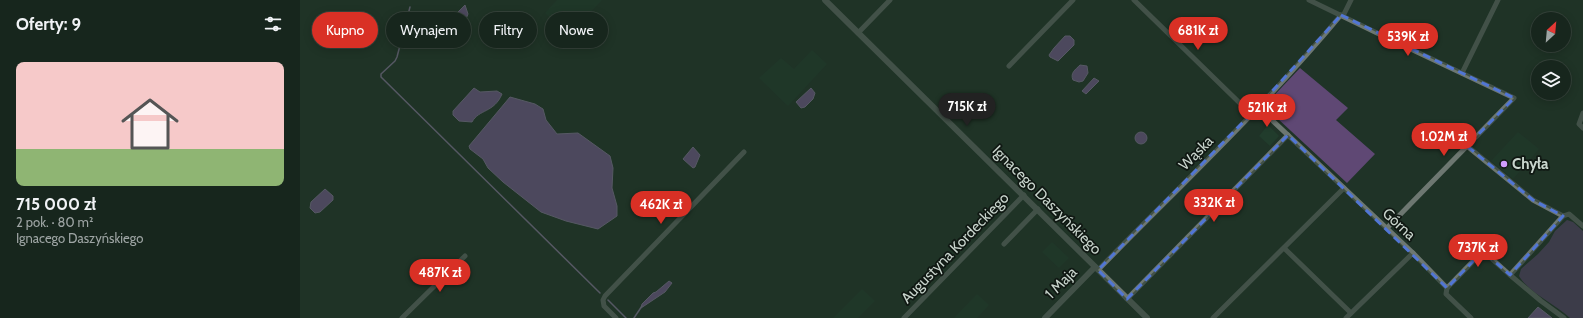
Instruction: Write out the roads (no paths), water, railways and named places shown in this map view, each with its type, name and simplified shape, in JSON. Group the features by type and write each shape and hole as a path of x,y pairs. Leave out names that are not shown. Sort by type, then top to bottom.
{"street":[{"name":"Ignacego Daszyńskiego","path":"825,0 1147,318"},
{"path":"858,33 890,0"},
{"path":"1009,66 1073,0"},
{"path":"1134,0 1252,114"},
{"path":"1309,0 1377,34 1514,98 1387,228"},
{"name":"Wąska","path":"1096,268 1252,114 1342,16 1351,0"},
{"path":"1462,73 1498,0"},
{"name":"Górna","path":"1258,107 1413,252 1448,288 1446,294 1471,318"},
{"path":"1581,126 1583,113"},
{"path":"1127,299 1288,135"},
{"path":"1467,146 1487,164 1533,200 1563,216"},
{"path":"616,318 604,306 603,300 607,293 744,152"},
{"path":"1213,318 1344,188"},
{"name":"Augustyna Kordeckiego","path":"904,318 1024,195"},
{"path":"1004,244 1038,209"},
{"path":"1510,275 1563,216 1569,214 1583,226"},
{"path":"1284,248 1351,313"},
{"path":"1448,288 1483,251 1541,301 1564,318"},
{"path":"1346,318 1413,252"},
{"path":"402,318 465,256"},
{"name":"1 Maja","path":"1045,318 1096,268"}],"waterway":[{"path":"410,7 397,57 395,61 381,74 381,77 600,293"},
{"path":"608,300 626,318"},
{"path":"634,318 642,306"}],"place":[{"name":"Chyła","path":"1504,164"}]}
